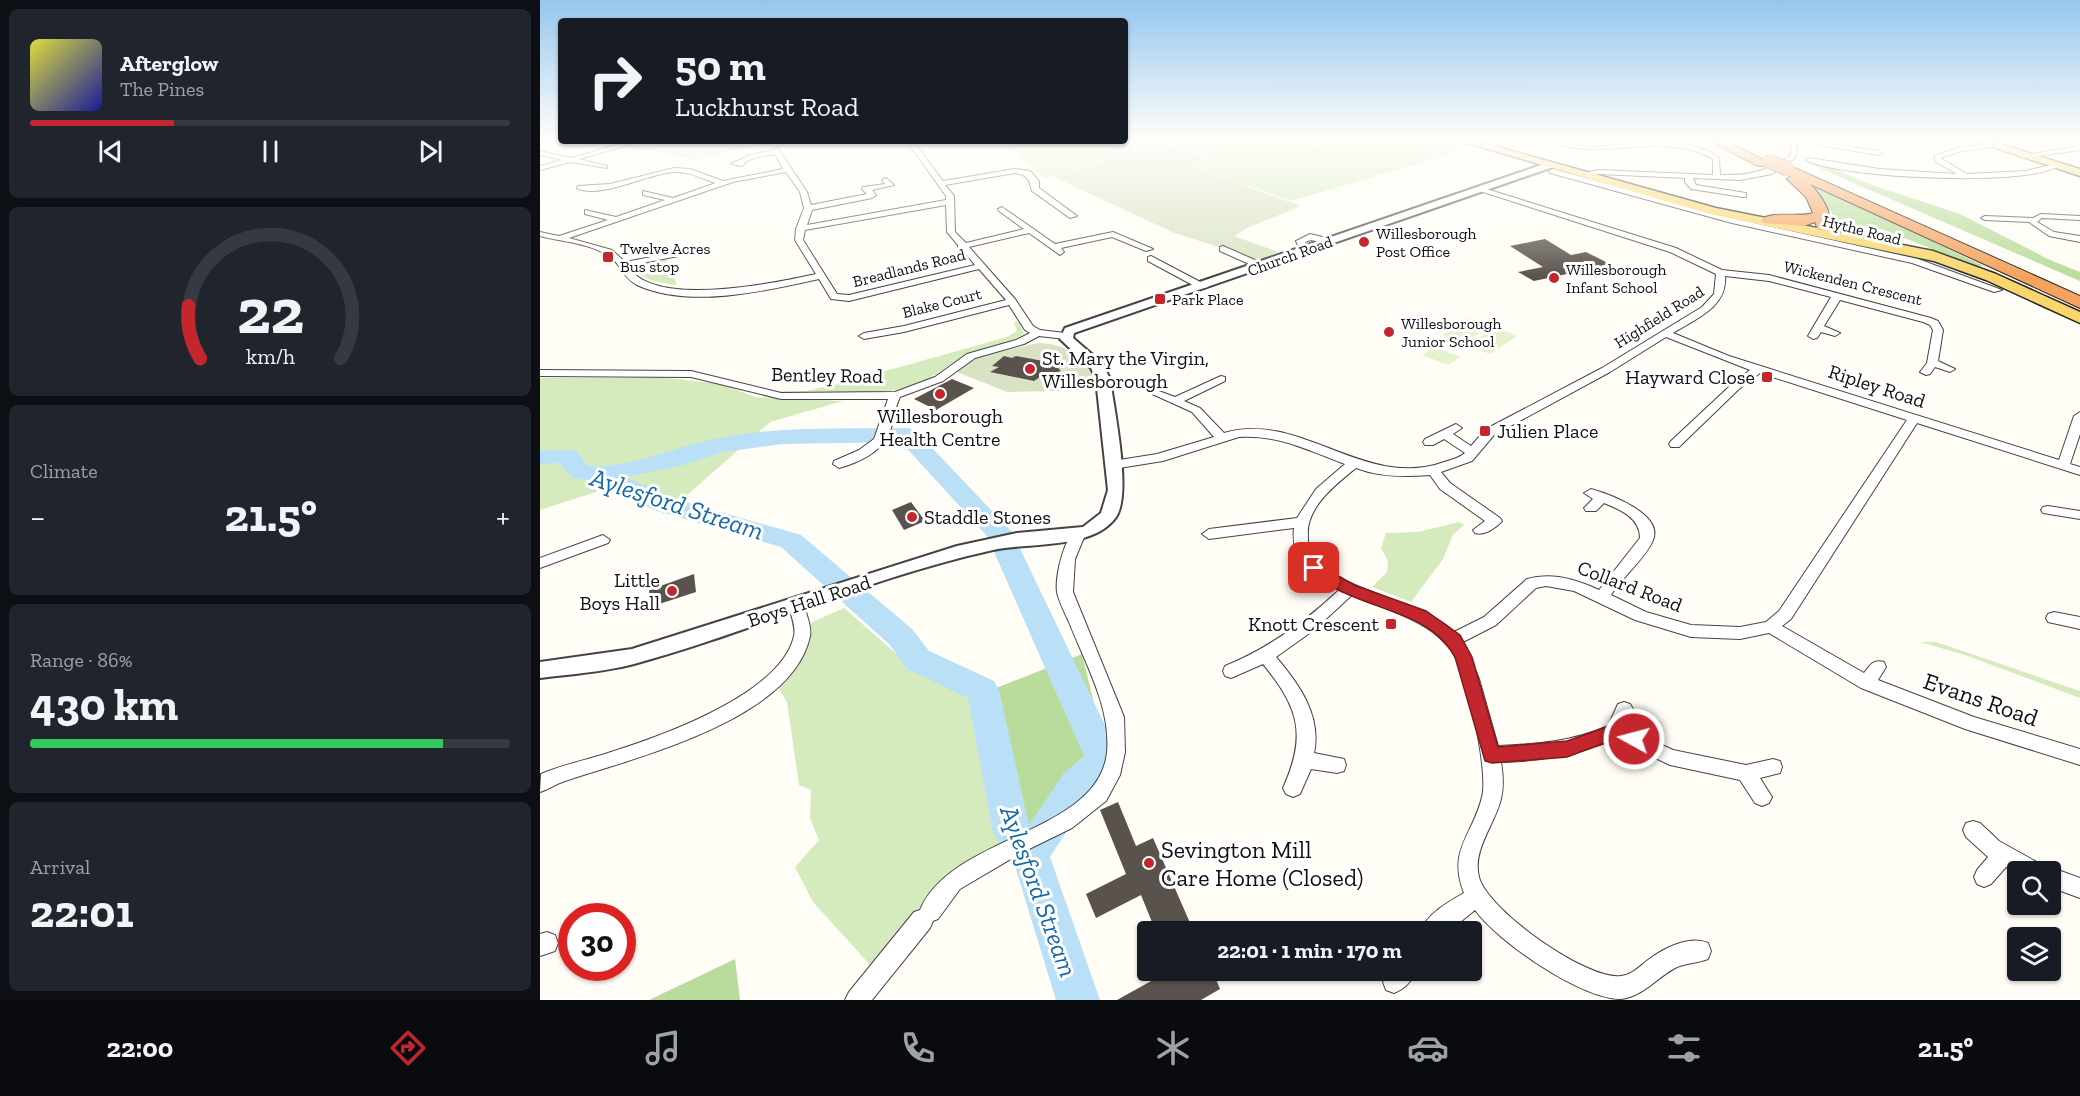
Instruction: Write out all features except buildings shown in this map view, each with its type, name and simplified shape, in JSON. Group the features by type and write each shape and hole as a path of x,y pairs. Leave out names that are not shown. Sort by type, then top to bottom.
{"highway":[{"path":"1769,220 1823,221 1820,204 1805,185"},
{"path":"1831,185 2080,303"},
{"path":"1835,185 2080,294"},
{"path":"1954,236 2080,286"}],"main road":[{"name":"Hythe Road","path":"1616,185 1737,219 1940,258"},
{"name":"Hythe Road","path":"1737,219 1769,220"},
{"path":"1823,221 1830,231 1898,249"},
{"name":"Hythe Road","path":"1823,221 1940,258 2013,286 2080,318"}],"street":[{"path":"573,192 585,186 614,185"},
{"path":"557,239 717,185"},
{"path":"798,185 808,207 800,229"},
{"path":"808,207 872,195 866,189 890,185"},
{"path":"943,185 951,202 951,230 962,247 1012,301 1029,328 1037,333"},
{"path":"1035,185 1035,189 1072,213"},
{"name":"Church Road","path":"1065,336 1069,331 1497,185"},
{"path":"1692,185 1694,187 1743,195"},
{"name":"Highfield Road","path":"1113,465 1159,458 1238,433 1274,434 1354,463 1388,472 1433,471 1460,462 1490,432 1606,370 1716,301 1721,292 1720,273 1673,250 1483,189"},
{"path":"646,193 674,200"},
{"path":"800,229 951,202"},
{"path":"647,208 666,214"},
{"path":"1002,209 1058,250 1113,234 1203,287"},
{"path":"588,212 615,219"},
{"path":"1985,218 2034,220 2041,216 2080,218"},
{"name":"Hythe Road","path":"1737,219 1914,261 1997,291"},
{"path":"2034,220 2032,223 2048,233 2080,239"},
{"name":"Breadlands Road","path":"800,229 799,240 832,296 842,299 981,266"},
{"path":"962,247 1029,230"},
{"path":"540,234 605,252 615,257 625,274 643,284 680,291 746,290 821,276"},
{"path":"1223,249 1261,266"},
{"path":"621,265 686,252"},
{"name":"Wickenden Crescent","path":"1720,273 1769,278 1921,317 1934,323 1938,330 1929,368 1950,369"},
{"path":"1966,287 1978,283"},
{"path":"1835,333 1816,332 1837,296"},
{"name":"Blake Court","path":"864,336 882,337 904,329 1012,301"},
{"name":"Bentley Road","path":"540,373 691,374 781,396 896,395 939,379 971,356 1020,342 1037,333 1065,336"},
{"name":"Ripley Road","path":"1664,333 1758,369 2080,471"},
{"path":"856,1000 953,882 1014,846 1065,822 1099,795 1111,775 1116,752 1115,717 1065,592 1068,559 1078,535 1089,531 1109,515 1116,490 1103,379 1097,366 1065,336"},
{"path":"1675,444 1735,387 1758,369"},
{"path":"1176,400 1221,379"},
{"path":"1156,393 1176,400 1202,415 1222,438"},
{"path":"839,464 872,447 881,436 887,409 896,395"},
{"path":"2063,466 2080,416"},
{"path":"1771,627 1785,615 1914,418"},
{"path":"1429,442 1456,428"},
{"path":"1444,435 1472,452"},
{"path":"1354,463 1312,502 1302,522 1299,548 1314,568 1348,589 1420,616 1454,639 1464,657 1492,755 1493,796 1468,863 1467,877 1477,897 1504,926 1570,971 1595,984 1623,994 1664,962 1683,953 1700,951"},
{"path":"1433,471 1445,486 1495,521 1480,530"},
{"path":"1595,499 1635,513 1647,525 1648,533 1647,539 1602,597"},
{"path":"2080,502 2080,507"},
{"path":"2048,510 2080,514"},
{"path":"1209,534 1217,531 1237,532 1266,525 1302,522"},
{"name":"Boys Hall Road","path":"540,670 632,657 957,552 1017,539 1078,535"},
{"path":"540,563 574,544 603,540"},
{"name":"Collard Road","path":"1454,639 1490,621 1532,583 1561,582 1602,597 1641,616 1691,631 1740,633 1771,627"},
{"path":"1231,671 1266,656 1311,626 1348,589"},
{"path":"540,784 556,775 608,762 672,738 741,706 772,682 795,654 802,632 796,605"},
{"path":"2054,618 2080,623"},
{"name":"Evans Road","path":"1771,627 1867,684 1971,724 2080,757"},
{"path":"1266,656 1289,684 1304,711 1308,740 1305,760 1293,788"},
{"path":"1867,684 1878,667"},
{"path":"1615,731 1624,709"},
{"path":"1492,755 1567,749 1615,731 1670,757 1746,773 1773,767"},
{"path":"1305,760 1337,765"},
{"path":"1746,773 1762,797"},
{"path":"1973,830 2003,855 2014,861"},
{"path":"1984,877 2003,855"},
{"path":"2061,882 2080,888"},
{"path":"1443,921 1454,911 1477,897"}],"green space":[{"path":"1071,185 1242,185 1301,206 1247,228 1234,236 1278,252 1259,260 1172,232"},
{"path":"1245,185 1347,185 1291,201"},
{"path":"1857,185 1871,185 1960,214 2050,260 2080,272 2080,281"},
{"path":"1810,186 1819,187 1984,266 1975,266 1884,230 1859,225 1833,226 1832,213"},
{"path":"666,259 677,285 647,278 634,266"},
{"path":"1470,318 1491,326 1463,343 1442,335"},
{"path":"1019,321 1024,334 967,355 926,380 904,388 848,395 776,391 806,391 843,383 1007,337 1017,331 1014,323"},
{"path":"1495,327 1517,336 1490,354 1468,345"},
{"path":"1038,343 1061,347 1082,358 1092,372 1095,390 1007,392 957,372 972,358"},
{"path":"1435,347 1461,357 1448,365 1422,355"},
{"path":"540,378 668,378 721,384 755,397 843,401 770,422 677,504 602,490 540,510"},
{"path":"1459,522 1464,525 1453,535 1443,559 1411,602 1372,587 1387,572 1388,561 1381,548 1386,533 1418,532"},
{"path":"844,608 907,663 976,696 1001,843 953,882 941,882 871,966 813,902 795,867 819,840 810,818 811,790 799,785 787,702 777,685 801,658 812,631 808,624"},
{"path":"1920,642 1936,642 2080,691 2080,698 1965,655"},
{"path":"1082,654 1100,728 1094,794 1027,832 1001,843 976,696"},
{"path":"735,959 740,1000 649,1000"}],"waterway":[{"path":"599,474 671,461 719,445 782,437 907,435 999,532 1104,761 1077,784 1039,843"},
{"name":"Aylesford Stream","path":"540,457 568,455 572,465 581,473 599,474"},
{"name":"Aylesford Stream","path":"599,474 663,504 791,541 901,637 918,660 983,690 1012,833 1031,857 1078,1000"}],"place":[{"name":"Willesborough Post Office","path":"1364,242"},
{"name":"Twelve Acres Bus stop","path":"608,257"},
{"name":"Willesborough Infant School","path":"1554,278"},
{"name":"Park Place","path":"1160,299"},
{"name":"Willesborough Junior School","path":"1389,332"},
{"name":"St. Mary the Virgin, Willesborough","path":"1030,369"},
{"name":"Hayward Close","path":"1767,377"},
{"name":"Willesborough Health Centre","path":"940,394"},
{"name":"Julien Place","path":"1485,431"},
{"name":"Staddle Stones","path":"912,517"},
{"name":"Little Boys Hall","path":"672,591"},
{"name":"Knott Crescent","path":"1391,624"},
{"name":"Sevington Mill Care Home (Closed)","path":"1149,863"}],"route":[{"path":"1314,568 1348,589 1433,622 1454,639 1464,657 1492,755 1567,749 1615,731 1634,739"}]}
